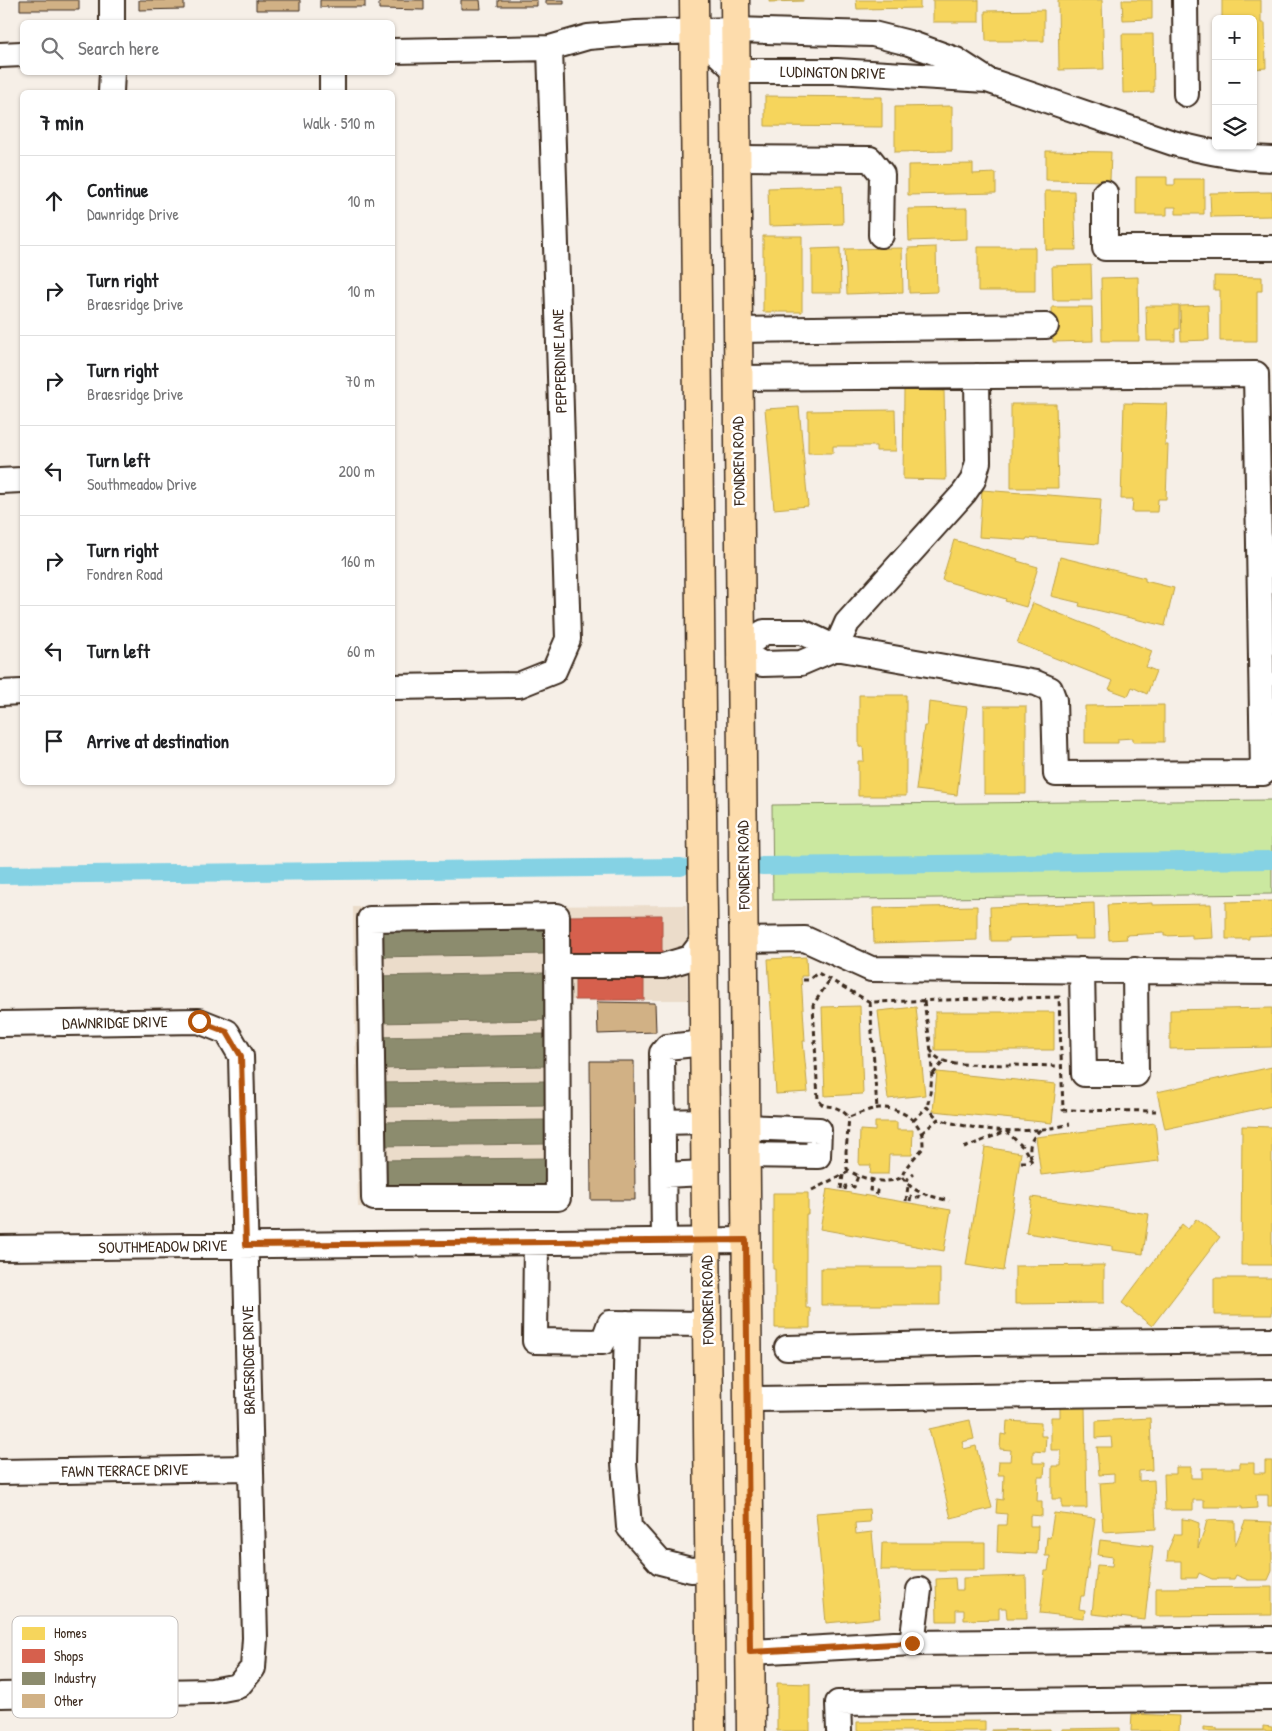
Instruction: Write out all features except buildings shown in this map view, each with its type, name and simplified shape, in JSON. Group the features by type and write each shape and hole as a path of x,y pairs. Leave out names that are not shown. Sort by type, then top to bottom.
{"main road":[{"name":"FONDREN ROAD","path":"694,0 711,1731"},
{"name":"FONDREN ROAD","path":"735,0 751,1731"},
{"path":"698,357 738,355"},
{"path":"700,650 740,650"},
{"path":"703,941 744,940"},
{"path":"709,1569 750,1569"}],"street":[{"path":"112,0 112,20"},
{"path":"1185,0 1186,94"},
{"name":"LUDINGTON DRIVE","path":"395,51 550,48 588,37 636,32 734,30 873,34 909,43 956,60 987,80 1173,143 1201,151 1241,158 1272,159"},
{"path":"694,31 736,71"},
{"name":"PEPPERDINE LANE","path":"395,687 519,685 554,671 568,639 550,48"},
{"path":"0,55 20,54"},
{"name":"LUDINGTON DRIVE","path":"736,71 836,71 987,80"},
{"path":"112,75 112,90"},
{"path":"332,75 332,90"},
{"path":"737,158 870,159 882,174 881,235"},
{"path":"1105,193 1105,248 1272,248"},
{"path":"738,355 1046,326"},
{"path":"738,355 977,376 1256,374 1262,773 1056,774 1054,700 1050,689 1036,683 836,648 802,632 764,632 740,650 762,664 802,663 836,648 847,623 964,493 973,480 978,462 977,376"},
{"path":"0,481 20,480"},
{"path":"0,693 20,692"},
{"path":"557,916 557,966 558,1198 374,1198 370,919 557,916"},
{"path":"744,940 805,939 871,969 1272,972"},
{"path":"557,966 663,966 690,958 703,941"},
{"path":"1082,970 1084,1074 1136,1074 1135,970"},
{"name":"DAWNRIDGE DRIVE","path":"0,1024 199,1021 227,1032"},
{"name":"BRAESRIDGE DRIVE","path":"178,1692 212,1691 238,1686 253,1668 255,1638 241,1056 227,1032"},
{"path":"664,1241 662,1053 667,1047 704,1043"},
{"path":"663,1122 705,1121"},
{"path":"745,1127 819,1130 818,1156 746,1155"},
{"path":"664,1175 705,1172"},
{"name":"SOUTHMEADOW DRIVE","path":"0,1248 746,1240"},
{"path":"536,1242 535,1341 603,1342 610,1323 707,1324"},
{"path":"627,1323 624,1463 629,1527 660,1562 691,1570 709,1569"},
{"path":"787,1348 968,1343 1272,1340"},
{"path":"748,1399 1272,1392"},
{"name":"FAWN TERRACE DRIVE","path":"0,1472 250,1468"},
{"path":"912,1643 919,1590"},
{"path":"750,1652 912,1643 1272,1639"},
{"path":"839,1731 838,1703 1272,1698"}],"path":[{"path":"803,980 808,980 818,974 870,1002 1059,997 1063,1110 1156,1111"},
{"path":"829,981 813,1006 818,1100 824,1106 833,1106 842,1110 848,1117 847,1169 858,1176 888,1182 902,1177"},
{"path":"913,1121 927,1107 932,1089 930,1049 924,1001"},
{"path":"870,1002 877,1109"},
{"path":"930,1049 935,1056 956,1064 1062,1066"},
{"path":"932,1075 944,1061"},
{"path":"927,1107 938,1119 951,1123 1006,1131 1057,1128 1070,1124"},
{"path":"848,1117 877,1109 896,1110 913,1121 922,1134 923,1148 904,1169 902,1177 908,1186 920,1192 949,1201"},
{"path":"922,1134 938,1119"},
{"path":"1032,1162 1029,1150 1030,1143 1041,1129"},
{"path":"964,1148 1006,1131"},
{"path":"1006,1131 1024,1148 1032,1162"},
{"path":"1022,1162 1032,1162"},
{"path":"812,1190 850,1171"},
{"path":"843,1174 843,1190 846,1186 854,1186 858,1176"},
{"path":"905,1182 914,1174"},
{"path":"872,1178 870,1190 877,1191 876,1196"},
{"path":"908,1186 908,1201 911,1197 919,1197 920,1192"}],"shaded area":[{"path":"686,905 688,1000 569,1000 571,1206 358,1207 353,907"}],"green space":[{"path":"1272,800 1272,894 773,900 772,805"}],"waterway":[{"path":"762,866 1272,860"},
{"path":"0,875 681,867"}],"route":[{"path":"199,1021 227,1032 241,1056 246,1245 746,1240 750,1652 912,1643"}]}
